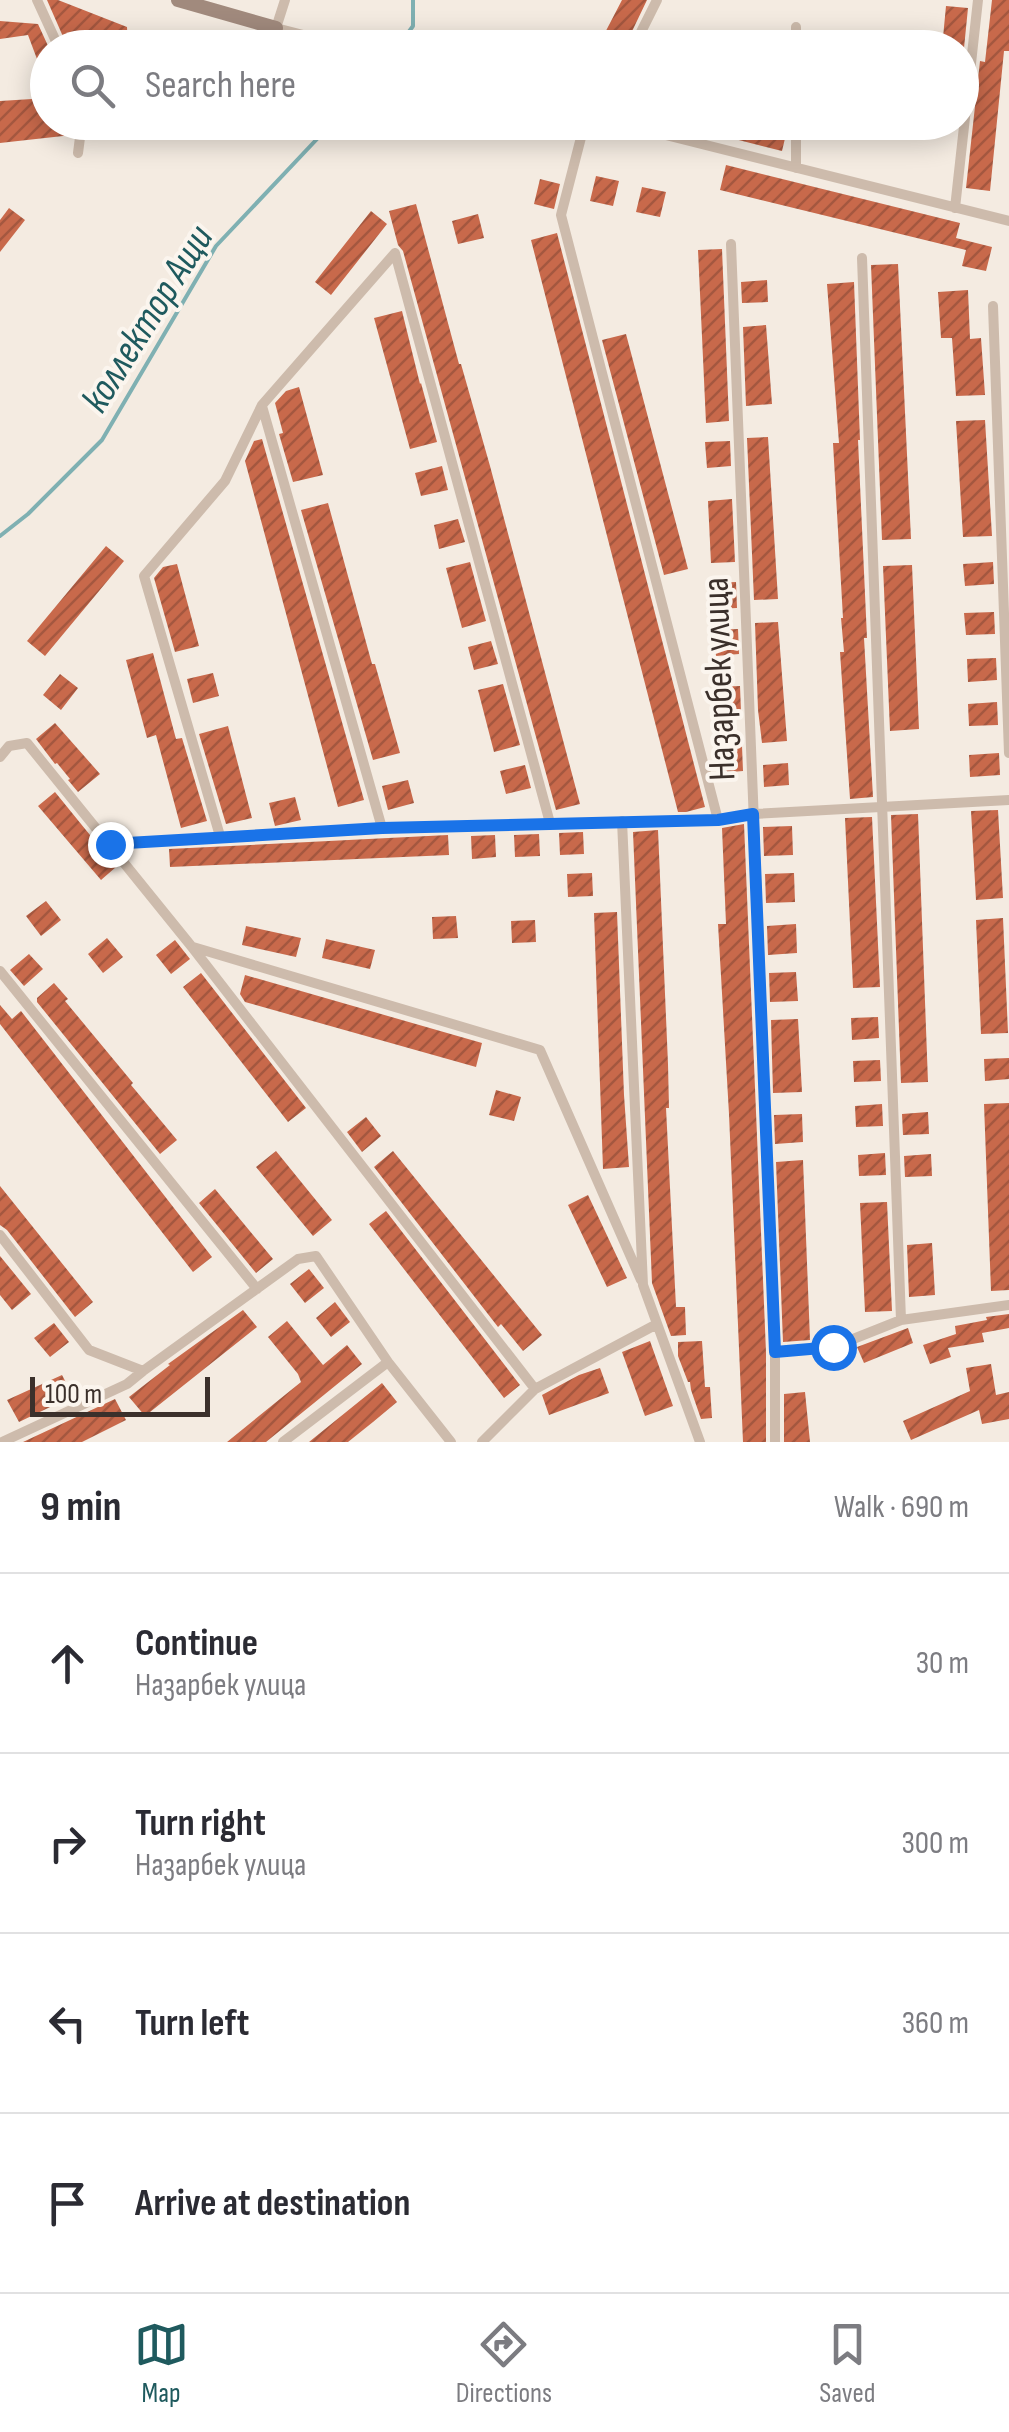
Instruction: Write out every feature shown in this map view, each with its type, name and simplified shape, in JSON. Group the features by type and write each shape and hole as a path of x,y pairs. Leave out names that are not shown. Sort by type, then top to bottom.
{"street":[{"path":"37,0 50,30"},
{"path":"178,0 284,30"},
{"path":"276,28 285,0"},
{"path":"643,30 657,0"},
{"path":"975,30 978,0"},
{"path":"78,153 80,140"},
{"path":"580,140 561,216 718,820"},
{"path":"685,140 1009,221"},
{"path":"796,140 796,168"},
{"path":"955,208 963,140"},
{"name":"Назарбек улица","path":"731,244 776,1442"},
{"path":"220,836 144,576 225,481 262,404 395,253 550,823"},
{"path":"862,258 901,1320"},
{"path":"994,306 1009,752"},
{"path":"262,404 382,828"},
{"path":"0,757 9,746 27,743 192,947 535,1388"},
{"path":"110,844 382,828 718,820 753,814 1009,800"},
{"path":"622,821 643,1284"},
{"path":"192,947 540,1050 643,1284 700,1442"},
{"path":"0,971 257,1289"},
{"path":"0,1235 90,1350 143,1371"},
{"path":"2,1442 127,1384 298,1259 316,1256 388,1362 451,1442"},
{"path":"775,1352 833,1347 901,1320 1009,1305"},
{"path":"482,1442 535,1388 658,1324"},
{"path":"284,1442 388,1362"}],"building":[{"path":"47,0 58,0 127,30 60,30"},
{"path":"622,0 647,0 633,30 606,30"},
{"path":"992,0 1009,0 1009,51 1004,51 990,191 966,188 971,140 979,140 979,70 980,61 985,62"},
{"path":"946,6 968,8 966,30 944,30"},
{"path":"0,21 38,24 41,30 30,30 30,40 28,35 0,39"},
{"path":"30,99 30,140 0,143 0,101"},
{"path":"739,140 785,140 782,151"},
{"path":"726,165 960,223 956,238 992,247 986,271 962,266 966,250 720,190"},
{"path":"596,176 619,181 613,206 590,201"},
{"path":"540,179 560,184 554,209 534,204"},
{"path":"642,187 666,192 660,217 636,212"},
{"path":"416,204 580,804 556,810 403,251 398,245 389,211"},
{"path":"9,208 25,220 0,252 0,220"},
{"path":"371,211 387,224 331,295 315,282"},
{"path":"478,214 484,238 458,244 452,221"},
{"path":"557,233 705,807 686,812 678,812 531,240"},
{"path":"722,249 729,421 706,423 698,250"},
{"path":"898,264 911,539 882,540 871,265"},
{"path":"767,280 768,302 742,303 741,282"},
{"path":"854,282 864,638 873,797 850,799 833,443 839,443 827,284"},
{"path":"968,290 970,339 981,338 985,395 956,396 952,338 941,338 938,292"},
{"path":"402,311 437,442 410,449 374,318"},
{"path":"766,325 772,404 746,406 743,327"},
{"path":"626,334 688,569 664,575 602,340"},
{"path":"299,387 323,475 293,482 275,403 286,391"},
{"path":"985,420 992,536 963,537 956,421"},
{"path":"768,437 778,599 754,600 747,438"},
{"path":"262,439 364,800 338,807 245,461 254,441"},
{"path":"730,441 731,466 707,468 705,442"},
{"path":"442,466 448,490 421,496 415,473"},
{"path":"732,499 735,562 711,563 708,501"},
{"path":"328,503 400,753 373,760 301,510"},
{"path":"458,519 465,542 439,549 434,525"},
{"path":"106,546 124,561 45,656 27,641"},
{"path":"470,562 486,621 462,628 446,568"},
{"path":"993,562 994,584 965,586 963,564"},
{"path":"177,564 199,646 175,652 154,578 163,567"},
{"path":"912,565 919,729 890,731 883,566"},
{"path":"736,582 737,608 714,609 712,583"},
{"path":"994,612 995,634 966,635 964,613"},
{"path":"778,622 787,741 762,743 755,623"},
{"path":"738,629 739,654 716,656 714,630"},
{"path":"491,641 498,664 474,670 468,647"},
{"path":"153,653 176,739 182,738 207,821 181,828 156,735 147,738 126,660"},
{"path":"996,658 997,680 968,682 967,659"},
{"path":"213,673 219,696 193,703 187,679"},
{"path":"60,674 78,688 61,710 43,695"},
{"path":"503,684 520,745 494,752 478,690"},
{"path":"740,686 741,712 717,713 715,687"},
{"path":"997,702 998,725 969,726 968,704"},
{"path":"55,723 100,774 78,792 36,739"},
{"path":"228,726 252,818 226,824 199,734"},
{"path":"742,746 743,771 719,773 717,747"},
{"path":"999,753 1000,775 970,777 969,755"},
{"path":"788,763 789,785 764,787 763,765"},
{"path":"525,765 531,788 506,794 500,771"},
{"path":"408,780 414,803 388,810 382,786"},
{"path":"55,792 116,867 101,880 38,806"},
{"path":"295,797 301,820 275,826 269,803"},
{"path":"998,810 1003,898 976,900 971,811"},
{"path":"918,814 928,1082 901,1083 891,815"},
{"path":"872,817 880,987 853,988 845,818"},
{"path":"744,824 766,1352 766,1442 743,1442 718,924 726,924 722,828"},
{"path":"792,826 793,855 764,856 763,827"},
{"path":"658,830 676,1307 685,1307 686,1335 671,1336 652,1283 633,832"},
{"path":"583,832 584,854 560,855 559,833"},
{"path":"539,834 540,856 515,857 514,835"},
{"path":"448,835 449,855 170,867 169,849"},
{"path":"495,835 496,857 472,859 471,836"},
{"path":"592,873 593,896 568,897 567,874"},
{"path":"794,873 795,902 766,903 765,874"},
{"path":"46,901 61,920 41,936 26,916"},
{"path":"617,912 629,1167 603,1169 594,913"},
{"path":"456,916 458,938 433,939 432,917"},
{"path":"1003,918 1008,1033 981,1034 976,920"},
{"path":"535,920 536,942 512,943 511,921"},
{"path":"796,924 797,953 768,955 767,926"},
{"path":"246,926 301,938 296,957 242,945"},
{"path":"107,938 123,957 103,973 88,954"},
{"path":"326,939 375,950 370,969 322,958"},
{"path":"175,940 190,959 171,974 156,955"},
{"path":"29,954 43,969 24,986 10,970"},
{"path":"796,972 798,1001 770,1002 769,973"},
{"path":"201,973 306,1108 288,1122 183,987"},
{"path":"245,975 482,1043 476,1067 245,1002 240,994"},
{"path":"54,983 177,1140 160,1154 37,1002"},
{"path":"0,1005 12,1019 21,1011 212,1257 193,1272 0,1024"},
{"path":"878,1017 879,1038 852,1040 851,1018"},
{"path":"798,1019 802,1092 773,1093 771,1020"},
{"path":"1009,1058 1009,1079 985,1081 984,1059"},
{"path":"880,1060 881,1081 854,1082 853,1061"},
{"path":"496,1090 521,1097 514,1121 489,1115"},
{"path":"1009,1103 1009,1290 991,1291 984,1104"},
{"path":"882,1104 883,1126 856,1127 855,1106"},
{"path":"928,1112 929,1134 903,1135 902,1114"},
{"path":"802,1114 803,1142 775,1144 774,1115"},
{"path":"366,1117 381,1136 362,1152 347,1132"},
{"path":"276,1151 332,1220 313,1236 256,1167"},
{"path":"393,1151 542,1335 523,1351 501,1324 498,1327 374,1167"},
{"path":"885,1153 886,1175 859,1176 858,1155"},
{"path":"931,1154 932,1176 905,1177 904,1156"},
{"path":"803,1160 810,1340 783,1342 776,1162"},
{"path":"0,1186 93,1302 75,1317 0,1225"},
{"path":"215,1189 273,1259 256,1273 199,1203"},
{"path":"588,1195 627,1278 607,1287 568,1205"},
{"path":"887,1202 892,1311 865,1312 860,1203"},
{"path":"386,1211 520,1385 504,1398 369,1224"},
{"path":"932,1243 935,1295 909,1297 907,1245"},
{"path":"0,1256 31,1294 12,1310 0,1295"},
{"path":"309,1269 324,1288 305,1303 290,1284"},
{"path":"335,1302 350,1322 331,1337 316,1318"},
{"path":"243,1310 257,1327 145,1416 129,1397"},
{"path":"1009,1314 1009,1328 982,1333 984,1342 948,1348 951,1357 930,1364 923,1345 956,1334 955,1326"},
{"path":"287,1321 323,1365 347,1345 362,1364 266,1442 227,1442 301,1382 268,1337"},
{"path":"54,1323 69,1342 50,1357 34,1338"},
{"path":"908,1328 913,1343 864,1363 857,1347"},
{"path":"650,1341 673,1406 645,1416 622,1352"},
{"path":"702,1341 712,1418 701,1419 678,1356 678,1342"},
{"path":"991,1364 996,1395 1009,1392 1009,1419 982,1424 979,1410 911,1440 903,1421 970,1391 966,1368"},
{"path":"600,1368 609,1393 549,1415 542,1395"},
{"path":"62,1375 73,1396 19,1422 7,1400"},
{"path":"382,1383 397,1402 373,1422 348,1442 309,1442"},
{"path":"805,1392 810,1442 784,1442 784,1394"},
{"path":"115,1399 126,1420 82,1442 23,1442"}],"waterway":[{"name":"коллектор Ащи","path":"410,30 413,0"},
{"name":"коллектор Ащи","path":"0,536 28,514 102,440 216,246 316,140"}],"route":[{"path":"110,844 382,828 718,820 753,814 775,1352 833,1347"}]}
